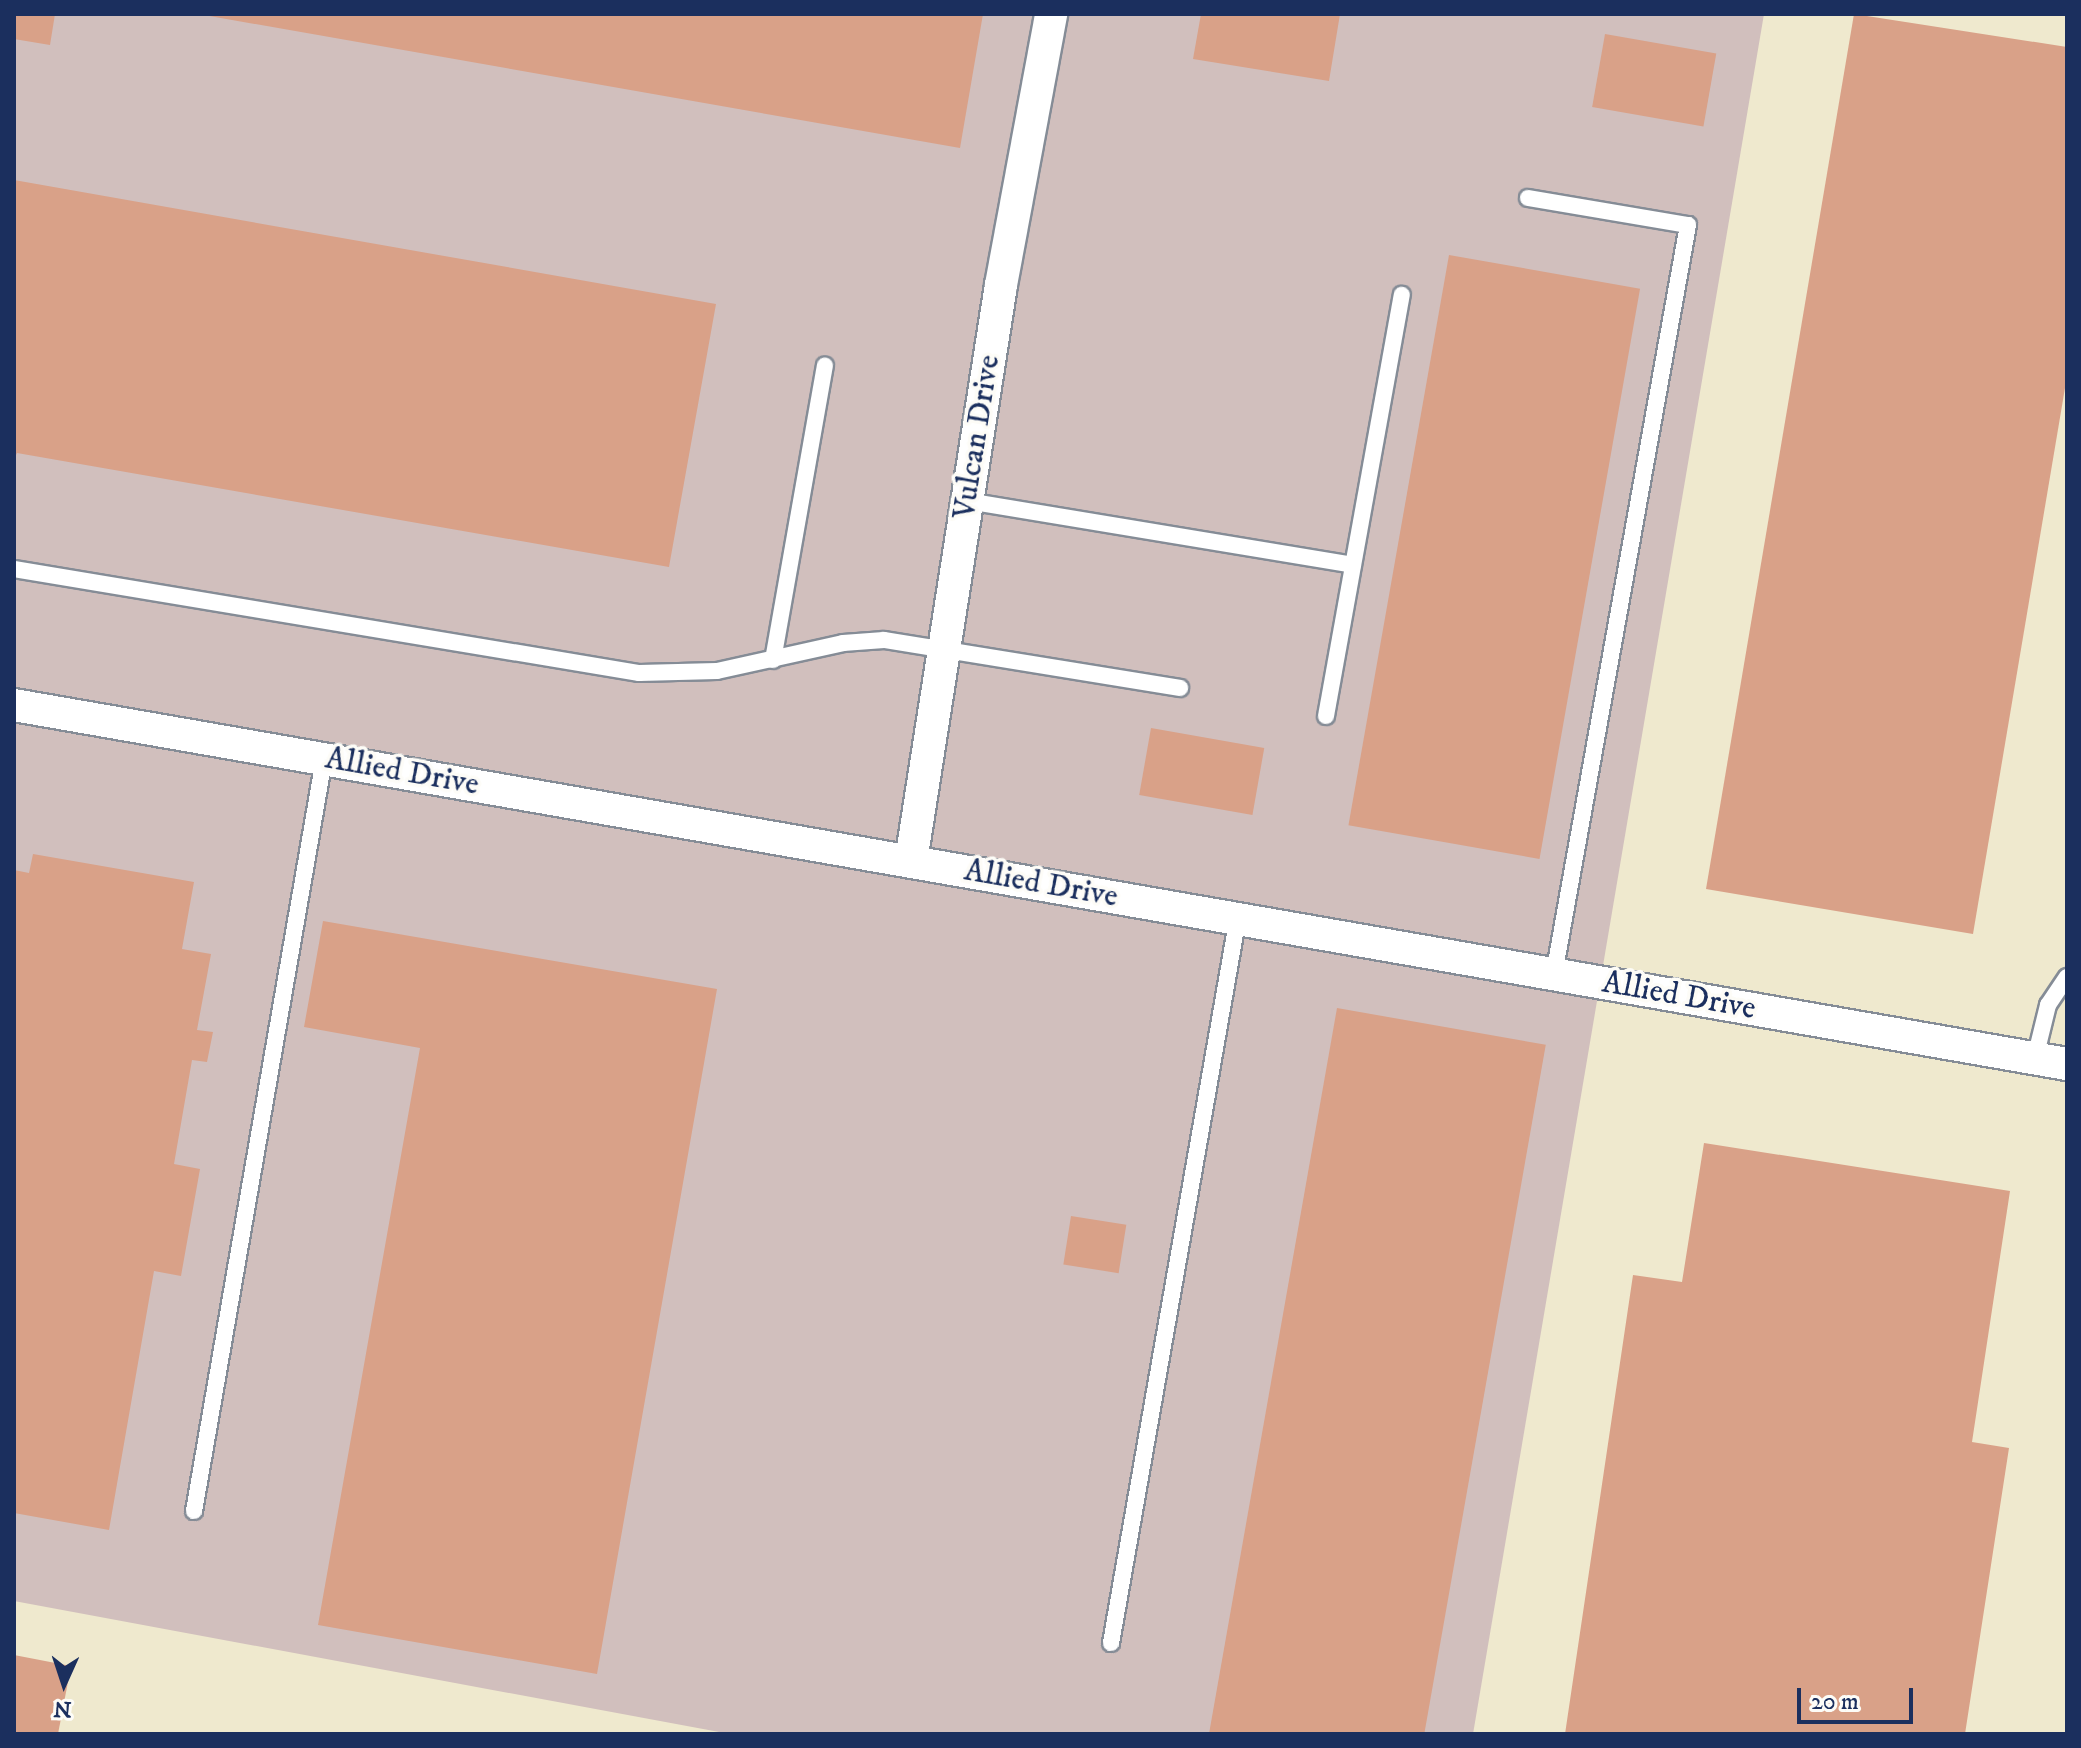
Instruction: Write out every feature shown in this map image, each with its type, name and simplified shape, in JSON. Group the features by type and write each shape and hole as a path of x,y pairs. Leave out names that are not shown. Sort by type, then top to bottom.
{"street":[{"name":"Vulcan Drive","path":"911,861 967,501 1051,14"},
{"name":"Allied Drive","path":"14,705 2067,1064"}],"lane":[{"path":"1528,198 1688,225 1554,974"},
{"path":"1326,716 1402,295"},
{"path":"773,660 825,366"},
{"path":"967,501 1353,565"},
{"path":"14,569 639,673 717,671 884,640 1180,688"},
{"path":"194,1511 324,759"},
{"path":"1111,1643 1238,917"},
{"path":"2035,1058 2048,1005 2067,977"}],"shaded area":[{"path":"14,14 1764,14 1473,1734 730,1734 14,1601"}],"building":[{"path":"14,14 55,14 50,45 14,39"},
{"path":"198,14 983,14 960,148"},
{"path":"1201,14 1340,14 1329,81 1193,59"},
{"path":"1854,14 2067,47 2067,376 1973,934 1706,889"},
{"path":"1605,34 1716,54 1703,126 1592,107"},
{"path":"14,180 716,304 669,567 17,453 14,459"},
{"path":"1449,255 1640,289 1540,859 1348,825"},
{"path":"1151,728 1264,748 1252,815 1139,795"},
{"path":"33,854 194,882 182,949 211,954 197,1030 213,1032 207,1062 192,1060 174,1164 200,1169 181,1276 154,1271 109,1530 14,1513 14,870 29,873"},
{"path":"323,921 717,989 597,1674 318,1625 420,1048 304,1027"},
{"path":"1337,1008 1546,1045 1424,1734 1209,1734"},
{"path":"1704,1143 2010,1191 1972,1442 2009,1448 1965,1734 1565,1734 1633,1275 1682,1282"},
{"path":"1071,1216 1126,1225 1119,1273 1063,1264"},
{"path":"14,1655 71,1666 58,1734 14,1734"}]}
